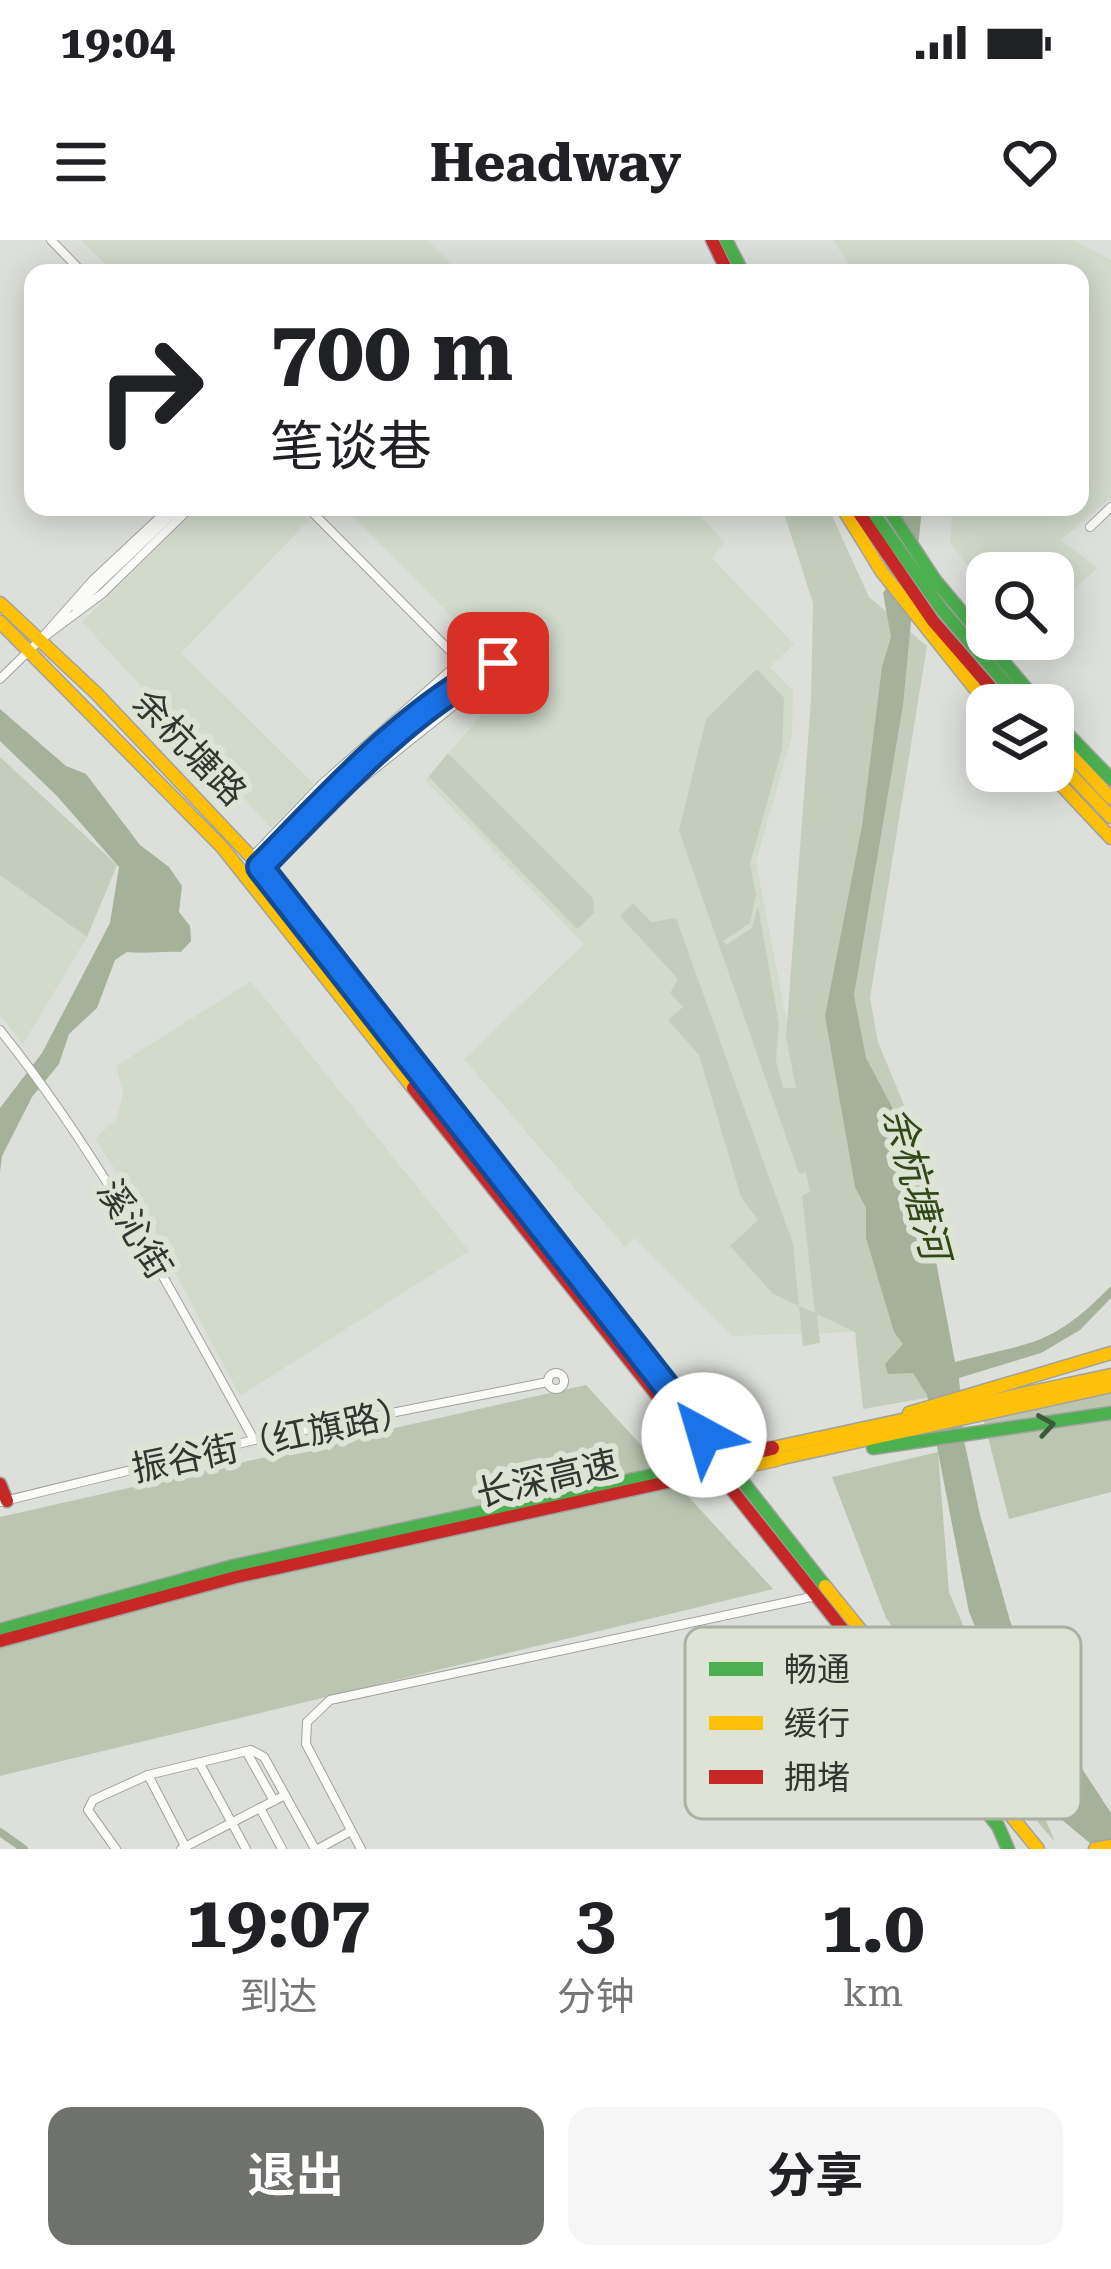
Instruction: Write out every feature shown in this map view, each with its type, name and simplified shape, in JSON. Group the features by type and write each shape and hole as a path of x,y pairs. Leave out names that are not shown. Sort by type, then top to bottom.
{"main road":[{"path":"712,240 733,264"},
{"path":"848,516 882,572 971,684"},
{"path":"861,516 933,620 988,684"},
{"path":"875,516 943,610 1006,684"},
{"path":"892,516 961,613 1022,684"},
{"name":"余杭塘路","path":"0,603 221,847 841,1627"},
{"name":"余杭塘路","path":"0,622 35,645 256,862 650,1370 858,1627"},
{"path":"1074,741 1111,779"},
{"path":"1074,758 1111,798"},
{"path":"1074,778 1111,817"},
{"path":"1068,792 1111,838"},
{"path":"784,1452 926,1425 1111,1352"},
{"name":"长深高速","path":"0,1630 233,1566 926,1425 977,1407 1111,1375"},
{"name":"长深高速","path":"977,1407 1111,1386"},
{"path":"926,1425 981,1435 1111,1413"},
{"name":"长深高速","path":"0,1641 236,1577 676,1475"},
{"path":"0,1484 3,1501"},
{"name":"余杭塘路","path":"992,1819 1008,1849"},
{"name":"余杭塘路","path":"1014,1819 1038,1849"},
{"path":"1095,1849 1111,1846"}],"street":[{"path":"51,240 74,264"},
{"path":"1090,527 1111,507"},
{"path":"35,645 93,580 165,516"},
{"path":"0,679 166,516"},
{"path":"35,645 103,592 182,516"},
{"path":"256,862 482,683 316,516"},
{"path":"256,862 322,784 460,662"},
{"path":"276,837 457,687 498,663"},
{"path":"287,840 325,798"},
{"name":"溪沁街","path":"0,1030 44,1085 131,1218 254,1440"},
{"name":"振谷街（红旗路）","path":"3,1501 254,1440 548,1382"},
{"path":"361,1849 306,1744 308,1722 330,1700 816,1596"},
{"path":"116,1849 88,1810 100,1796 148,1775 246,1751 264,1757 316,1849 351,1831"},
{"path":"246,1751 274,1801"},
{"path":"200,1764 246,1849"},
{"path":"148,1775 184,1848 285,1795"},
{"path":"260,1808 282,1849"}],"shaded area":[{"path":"81,240 427,240 451,264 105,264"},
{"path":"833,240 1073,240 1111,260 1111,497 1089,516 1089,264 848,264"},
{"path":"190,516 307,516 310,519 181,653 314,784 271,828 82,622"},
{"path":"353,516 700,516 725,542 712,558 794,644 770,667 793,691 792,736 756,862 826,1224 855,1332 732,1336 635,1238 625,1247 464,1059 584,944 425,780 513,679"},
{"path":"785,516 832,516 869,597 927,646 870,998 878,1042 919,1141 914,1163 961,1392 863,1409 855,1332 817,1314 820,1343 803,1346 799,1306 815,1313 802,1196 810,1191 806,1172 799,1174 679,831 706,719 757,669 784,698 782,749 750,864 756,894 750,923 723,941 726,945 752,928 758,906 779,1024 776,1060 783,1088 796,1088 786,1037 811,700 813,603"},
{"path":"952,516 1089,516 1061,540 1098,568 1074,589 1074,552 966,552 966,563 950,543"},
{"path":"448,753 593,898 594,913 577,929 429,777"},
{"path":"0,757 117,865 87,937 0,875"},
{"path":"0,875 87,937 23,1044 0,1015"},
{"path":"633,903 651,922 676,918 793,1244 799,1306 773,1294 730,1246 758,1220 741,1197 699,1055 668,1020 683,1007 670,993 678,979 620,916"},
{"path":"251,981 469,1251 240,1396 146,1217 95,1139 117,1118 123,1093 116,1066"},
{"path":"586,1385 773,1589 0,1776 0,1517"},
{"path":"1111,1390 1111,1492 1009,1519 983,1418"},
{"path":"938,1452 949,1592 964,1627 892,1627 832,1477"},
{"path":"1035,1819 1045,1819 1055,1842"}],"water":[{"name":"余杭塘河","path":"894,516 921,516 903,705 854,995 866,1058 915,1150 955,1362 1056,1332 1111,1286 1111,1298 1080,1330 1041,1353 959,1378 964,1440 1012,1627 975,1627 927,1395 913,1373 888,1374 885,1364 903,1344 894,1332 866,1238 866,1208 855,1187 825,1016 862,826 882,667 891,637 883,593 901,567"},
{"path":"0,709 66,766 86,774 140,845 169,867 182,886 179,912 190,926 191,941 181,952 127,952 115,960 97,1008 69,1034 59,1064 32,1097 2,1156 0,1172 0,1108 42,1053 110,923 119,867 57,796 0,741"},
{"path":"1081,1767 1111,1813 1111,1849 1097,1849 1061,1819 1081,1819"}],"waterway":[{"path":"0,1832 24,1849"}],"traffic: fast":[{"path":"726,240 738,264"},
{"path":"875,516 943,611 1006,684"},
{"path":"893,516 935,580 1022,684"},
{"path":"1074,741 1111,779"},
{"path":"417,1069 825,1586"},
{"path":"873,1448 1111,1413"},
{"path":"0,1630 233,1566 671,1471"},
{"path":"992,1819 1008,1849"}],"traffic: slow":[{"path":"848,516 882,572 971,684"},
{"path":"0,603 97,694 257,863 417,1069"},
{"path":"0,622 222,847 413,1088"},
{"path":"1074,758 1111,798"},
{"path":"1074,778 1111,817"},
{"path":"1068,792 1111,838"},
{"path":"909,1413 1111,1353"},
{"path":"772,1448 1111,1375"},
{"path":"778,1459 1111,1386"},
{"path":"681,1479 778,1459"},
{"path":"825,1586 858,1627"},
{"path":"1014,1819 1038,1849"},
{"path":"1095,1849 1111,1846"}],"traffic: jam":[{"path":"712,240 724,264"},
{"path":"861,516 933,621 988,684"},
{"path":"413,1088 841,1627"},
{"path":"671,1471 772,1448"},
{"path":"0,1641 236,1577 681,1479"},
{"path":"0,1484 7,1501"}],"route":[{"path":"498,663 457,687 356,771 260,867 704,1435"}]}
